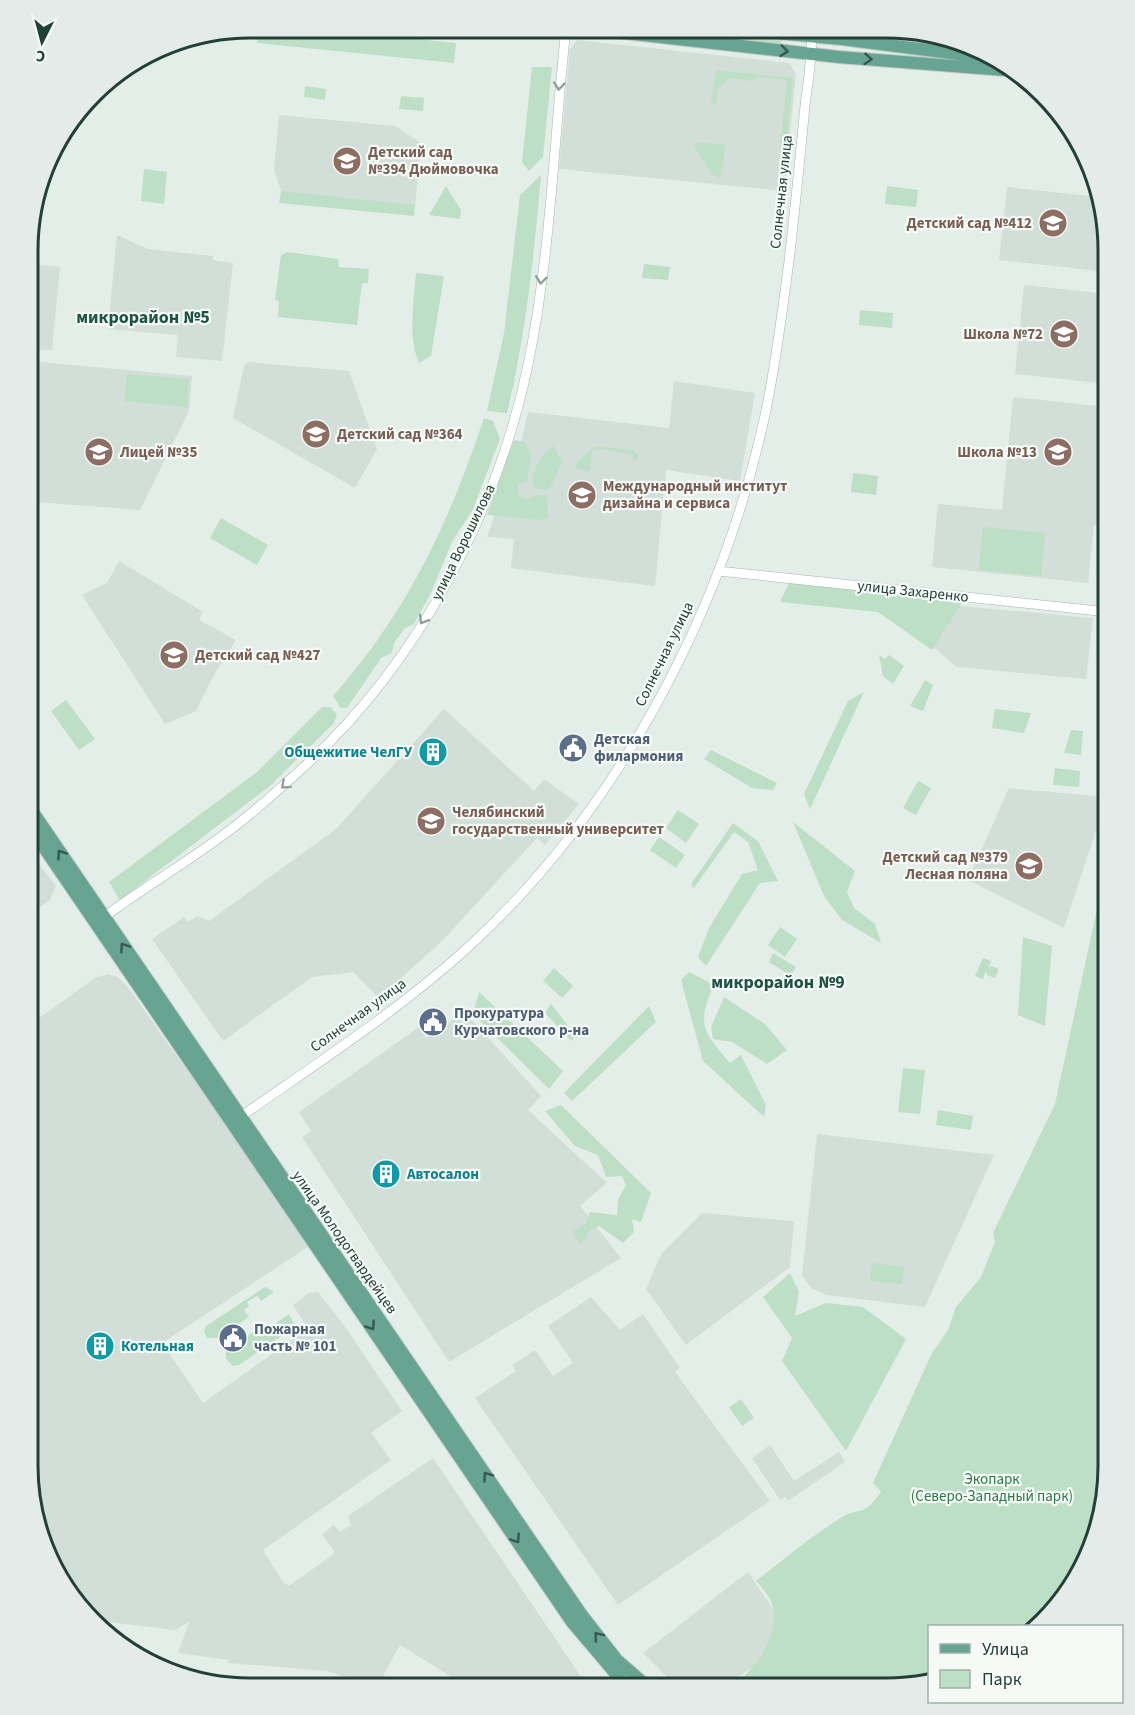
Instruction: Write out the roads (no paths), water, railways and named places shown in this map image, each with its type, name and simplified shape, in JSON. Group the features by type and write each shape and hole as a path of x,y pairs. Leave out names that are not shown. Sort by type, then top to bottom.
{"main road":[{"path":"668,38 810,54 998,70"},
{"path":"853,38 969,55"},
{"path":"947,66 958,62 972,63 976,58"},
{"name":"улица Молодогвардейцев","path":"38,822 99,921 428,1400 598,1638 638,1678"},
{"name":"улица Молодогвардейцев","path":"38,837 77,887"},
{"name":"улица Молодогвардейцев","path":"428,1400 572,1622 618,1678"},
{"path":"611,1671 615,1678"}],"street":[{"name":"улица Ворошилова","path":"99,921 223,836 310,762 346,724 390,670 425,617 456,563 498,469 528,362 542,272 565,38"},
{"name":"Солнечная улица","path":"236,1120 383,1017 429,981 488,927 561,848 651,717 687,645 718,571 746,485 771,386 796,202 811,38"},
{"name":"улица Захаренко","path":"718,571 1098,611"}],"place":[{"name":"Детский сад №394 Дюймовочка","path":"347,161"},
{"name":"Детский сад №412","path":"1053,223"},
{"name":"Школа №72","path":"1064,334"},
{"name":"Детский сад №364","path":"316,434"},
{"name":"Лицей №35","path":"99,452"},
{"name":"Школа №13","path":"1058,452"},
{"name":"Международный институт дизайна и сервиса","path":"582,495"},
{"name":"Детский сад №427","path":"174,655"},
{"name":"Детская филармония","path":"573,748"},
{"name":"Общежитие ЧелГУ","path":"433,752"},
{"name":"Челябинский государственный университет","path":"431,821"},
{"name":"Детский сад №379 Лесная поляна","path":"1029,866"},
{"name":"Прокуратура Курчатовского р-на","path":"433,1022"},
{"name":"Автосалон","path":"386,1174"},
{"name":"Пожарная часть № 101","path":"233,1338"},
{"name":"Котельная","path":"100,1346"}],"district":[{"name":"микрорайон №5","path":"143,317"},
{"name":"микрорайон №9","path":"778,982"}],"park label":[{"name":"Экопарк (Северо-Западный парк)","path":"992,1488"}]}
